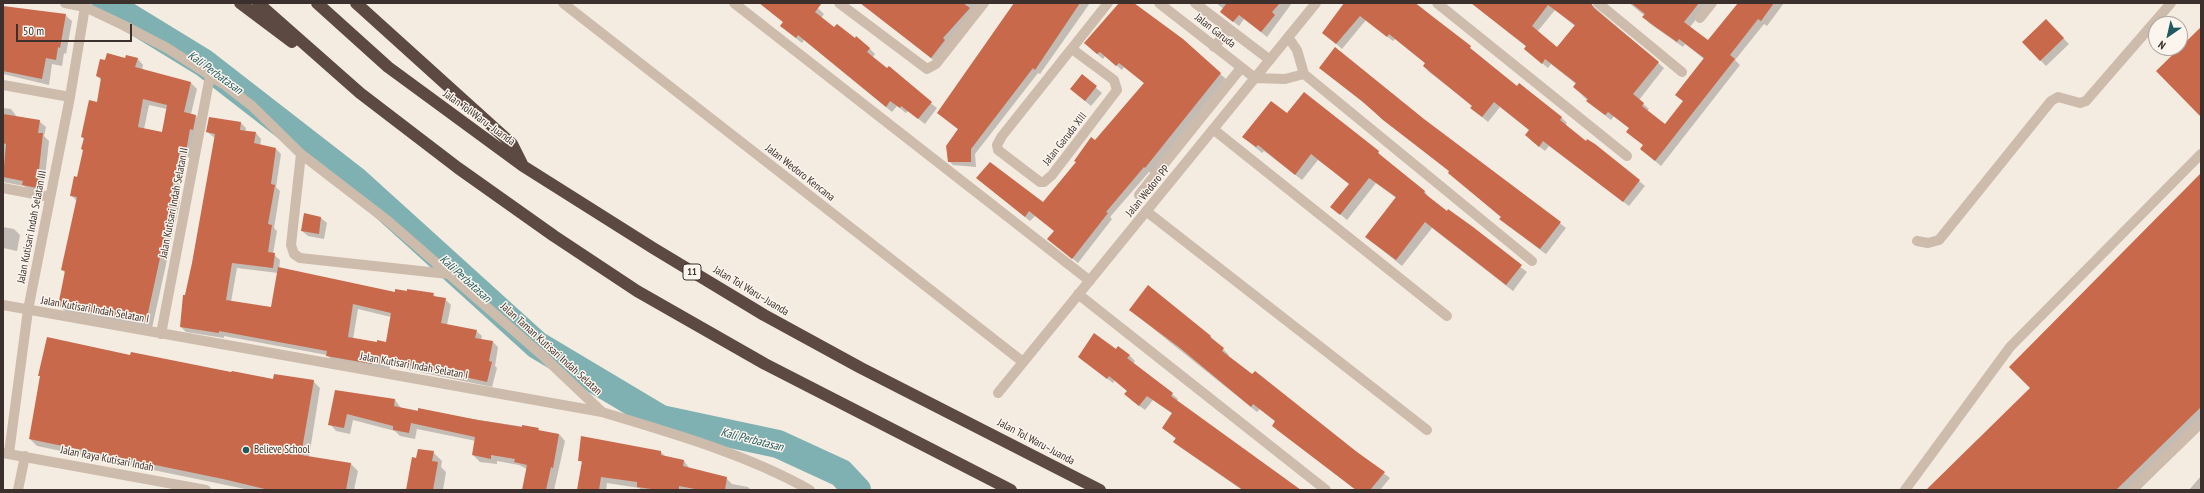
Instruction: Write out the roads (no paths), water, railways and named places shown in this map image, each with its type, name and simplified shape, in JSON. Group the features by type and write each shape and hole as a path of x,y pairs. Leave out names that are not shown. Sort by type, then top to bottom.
{"highway":[{"path":"240,3 458,168 554,236 637,291 765,364 1011,490"},
{"path":"258,3 360,93"},
{"name":"Jalan Tol Waru–Juanda","path":"317,3 388,67 523,166 764,315 861,368 1100,490"},
{"path":"356,3 512,144 523,166"}],"street":[{"name":"Jalan Taman Kutisari Indah Selatan","path":"65,3 85,7 167,48 252,106 302,154 388,221 543,356 602,412"},
{"name":"Jalan Wedoro Kencana","path":"563,3 1023,362"},
{"path":"734,3 1090,281"},
{"path":"839,3 927,69 936,64 984,3"},
{"name":"Jalan Garuda XIII","path":"1072,49 1114,80 1117,90 1052,176 1044,182 1040,182 998,150 997,145 1072,49 1108,3"},
{"name":"Jalan Garuda","path":"1160,3 1255,78"},
{"name":"Jalan Garuda","path":"1195,3 1270,60"},
{"name":"Jalan Wedoro PP","path":"998,393 1316,3"},
{"path":"1437,3 1627,156"},
{"path":"1598,3 1682,72"},
{"path":"1700,18 1712,3"},
{"path":"1917,241 1928,243 1939,240 2050,101 2058,96 2080,103 2086,101 2171,3"},
{"name":"Jalan Kutisari Indah Selatan III","path":"6,453 28,310 70,97 85,7"},
{"path":"1214,47 1229,29"},
{"path":"1288,37 1297,50 1304,74 1532,261"},
{"path":"1139,195 1241,68"},
{"path":"1255,78 1285,79 1304,74"},
{"name":"Jalan Kutisari Indah Selatan II","path":"161,334 210,76"},
{"path":"3,84 70,97"},
{"path":"1213,129 1447,316"},
{"path":"302,154 291,245 294,254 300,258 448,274"},
{"path":"1905,490 2010,347 2201,154"},
{"path":"3,188 50,197"},
{"path":"1146,211 1427,430"},
{"path":"1078,294 1326,490"},
{"name":"Jalan Kutisari Indah Selatan I","path":"3,305 602,412 667,432 762,467 810,490"},
{"path":"2132,490 2201,423"},
{"name":"Jalan Raya Kutisari Indah","path":"6,453 206,490"},
{"path":"18,490 25,456"}],"waterway":[{"name":"Kali Perbatasan","path":"106,3 204,63 356,181 537,345 661,419 778,444 841,473 857,490"}],"place":[{"name":"Believe School","path":"246,450"}]}
